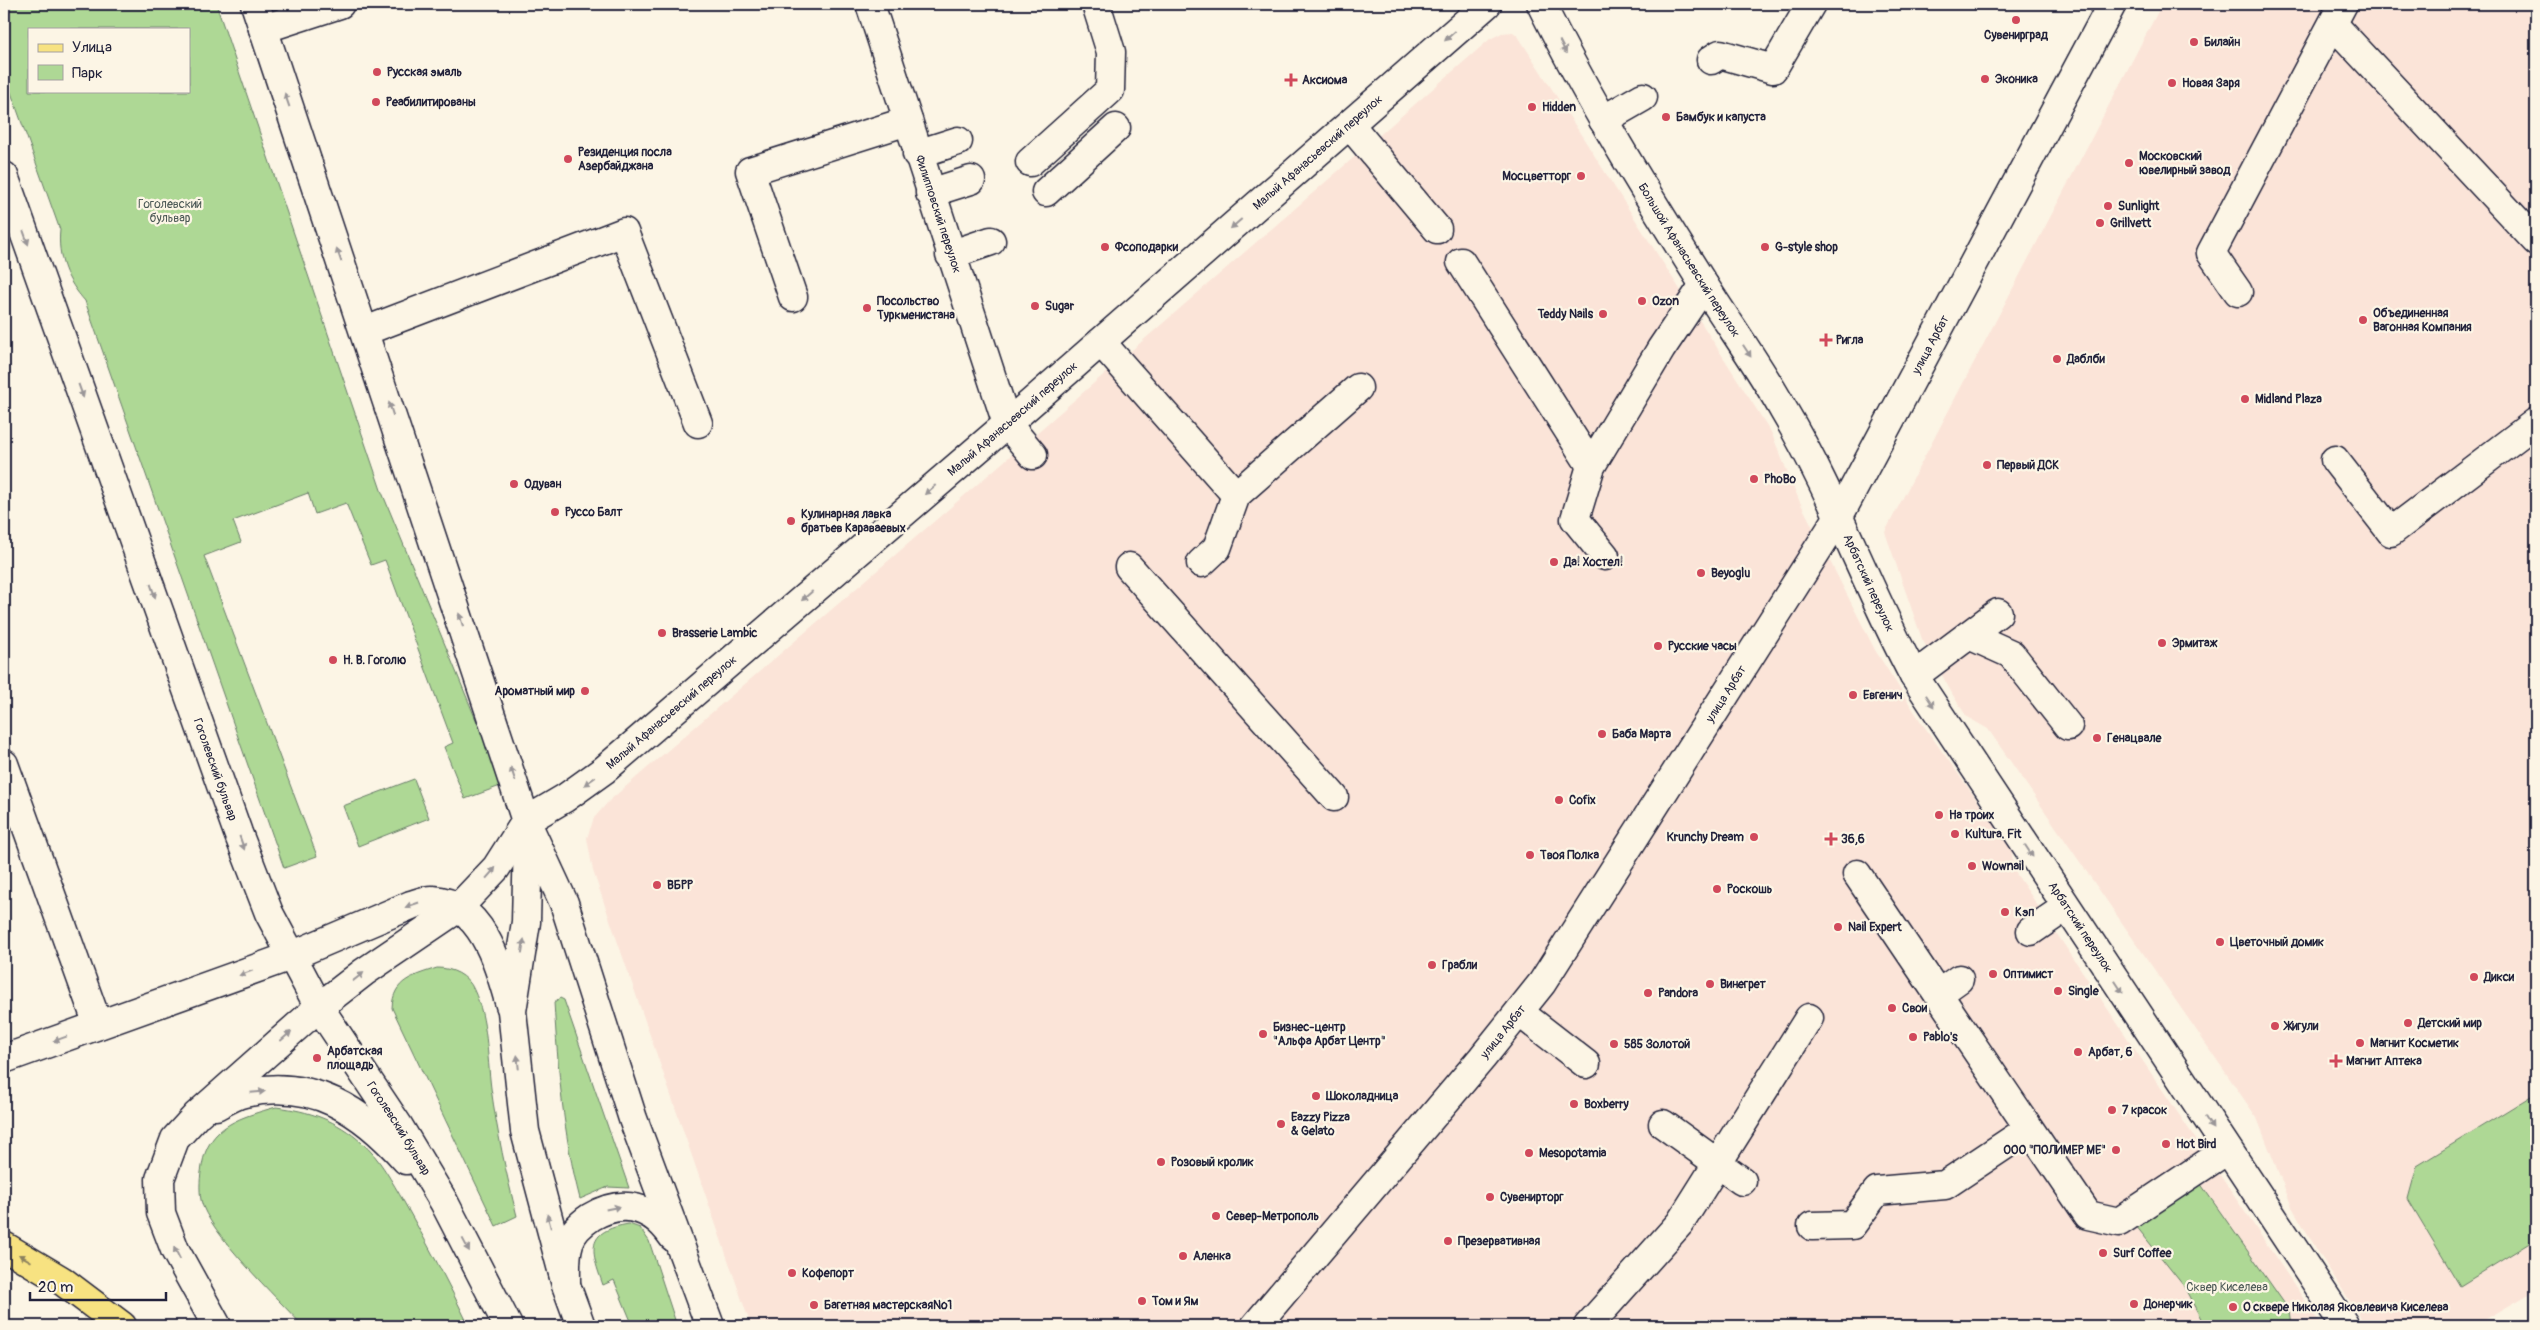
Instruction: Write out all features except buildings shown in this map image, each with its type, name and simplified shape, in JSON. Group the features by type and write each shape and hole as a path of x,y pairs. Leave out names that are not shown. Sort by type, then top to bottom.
{"main road":[{"path":"4,1246 61,1280 122,1326"}],"street":[{"path":"255,4 526,821 564,903 633,1119 710,1326"},
{"path":"263,30 340,4"},
{"name":"Филипповский переулок","path":"870,4 917,154 1007,424"},
{"path":"1030,162 1110,90 1111,52 1096,4"},
{"name":"Малый Афанасьевский переулок","path":"526,821 566,798 604,770 1007,424 1487,4"},
{"name":"Большой Афанасьевский переулок","path":"1541,4 1603,120 1704,285 1784,409 1840,516"},
{"path":"1711,60 1720,54 1773,69 1811,4"},
{"name":"улица Арбат","path":"1255,1326 1542,983 1840,516 2112,4"},
{"path":"2238,292 2211,253 2338,14 2536,241"},
{"path":"1603,120 1643,97"},
{"path":"793,296 750,171 908,121"},
{"path":"1350,125 1438,229"},
{"path":"1046,192 1116,128"},
{"path":"917,154 958,141"},
{"name":"Гоголевский бульвар","path":"4,176 269,913 320,1007 398,1125 444,1202 508,1326"},
{"path":"930,193 971,180"},
{"path":"365,331 624,232 698,423"},
{"path":"950,255 991,242"},
{"path":"1461,262 1591,466"},
{"path":"1605,556 1576,519 1591,466 1666,341 1704,285"},
{"path":"1101,342 1236,495"},
{"path":"1201,563 1217,548 1236,495 1358,388"},
{"path":"2335,460 2391,532 2536,422"},
{"path":"1007,424 1033,455"},
{"name":"Арбатский переулок","path":"1840,516 1896,642 1914,676 2345,1326"},
{"path":"1129,567 1334,798"},
{"path":"1914,676 1998,613"},
{"path":"1969,635 2011,654 2068,726"},
{"path":"4,764 98,1025"},
{"path":"217,1326 175,1250 161,1213 160,1179 175,1139 197,1114 320,1007 364,972 458,909 496,868 526,821"},
{"path":"512,1011 526,922 528,839 526,821"},
{"path":"1857,874 1948,987 2029,1129 2088,1215 2119,1222 2227,1150"},
{"path":"4,1059 292,956 411,905 432,899 445,902 470,918 485,937 497,960 512,1011 525,1131 566,1285 581,1326"},
{"path":"2031,931 2066,907"},
{"path":"1519,1012 1586,1064"},
{"path":"1588,1326 1680,1224 1809,1018"},
{"path":"197,1114 243,1093 291,1089 319,1095 351,1109 386,1138 444,1202"},
{"path":"1663,1124 1717,1165 1742,1181"},
{"path":"1812,1226 1852,1225 1877,1191 1945,1185 2029,1129"},
{"path":"566,1285 566,1261 569,1242 582,1223 603,1210 625,1205 650,1213 665,1226 682,1251"}],"shaded area":[{"path":"2162,4 2536,4 2536,1290 2474,1326 2366,1326 2320,1255 2292,1207 2257,1118 1988,729 1967,717 1954,697 1922,639 1885,532"},
{"path":"1513,32 1518,36 1771,432 1799,500 1875,650 1921,722 2012,849 2013,869 2322,1326 751,1326 593,871 587,838 594,818 609,801 994,470 1490,39 1502,33"}],"green space":[{"name":"Гоголевский бульвар","path":"4,4 216,4 381,490 503,785 465,799 444,747 453,743 385,560 371,565 346,503 315,514 308,493 233,521 241,542 204,556 317,856 284,868 85,301 68,277 60,250 60,230 4,73"},
{"path":"414,779 429,818 358,846 343,806"},
{"path":"437,968 454,971 468,980 474,990 482,1013 496,1120 517,1216 496,1226 392,1008 393,999 400,985 412,977"},
{"path":"560,998 564,1000 629,1188 608,1187 580,1199 565,1126 560,1077 554,1002"},
{"path":"2536,1093 2536,1239 2460,1286 2408,1199 2417,1166"},
{"path":"276,1107 311,1114 333,1123 343,1128 368,1149 390,1178 413,1217 469,1326 303,1326 245,1265 216,1229 206,1213 200,1196 202,1166 211,1141 219,1132 239,1119"},
{"name":"Сквер Киселева","path":"2200,1183 2289,1310 2291,1326 2205,1326 2183,1285 2136,1226"},
{"path":"629,1224 640,1228 649,1241 677,1326 633,1326 614,1280 603,1285 594,1253 595,1244 598,1237 604,1232 614,1227"}],"place":[{"name":"Сувенирград","path":"2016,20"},
{"name":"Билайн","path":"2194,42"},
{"name":"Русская эмаль","path":"377,72"},
{"name":"Эконика","path":"1985,79"},
{"name":"Аксиома","path":"1291,80"},
{"name":"Новая Заря","path":"2172,83"},
{"name":"Реабилитированы","path":"376,102"},
{"name":"Hidden","path":"1532,107"},
{"name":"Бамбук и капуста","path":"1666,117"},
{"name":"Резиденция посла Азербайджана","path":"568,159"},
{"name":"Московский ювелирный завод","path":"2129,163"},
{"name":"Мосцветторг","path":"1581,176"},
{"name":"Sunlight","path":"2108,206"},
{"name":"Grillvett","path":"2100,223"},
{"name":"Фсоподарки","path":"1105,247"},
{"name":"G-style shop","path":"1765,247"},
{"name":"Ozon","path":"1642,301"},
{"name":"Sugar","path":"1035,306"},
{"name":"Посольство Туркменистана","path":"867,308"},
{"name":"Teddy Nails","path":"1603,314"},
{"name":"Объединенная Вагонная Компания","path":"2363,320"},
{"name":"Ригла","path":"1826,340"},
{"name":"Даблби","path":"2057,359"},
{"name":"Midland Plaza","path":"2245,399"},
{"name":"Первый ДСК","path":"1987,465"},
{"name":"PhoBo","path":"1754,479"},
{"name":"Одуван","path":"514,484"},
{"name":"Руссо Балт","path":"555,512"},
{"name":"Кулинарная лавка братьев Караваевых","path":"791,521"},
{"name":"Да! Хостел!","path":"1554,562"},
{"name":"Beyoglu","path":"1701,573"},
{"name":"Brasserie Lambic","path":"662,633"},
{"name":"Эрмитаж","path":"2162,643"},
{"name":"Русские часы","path":"1658,646"},
{"name":"Н. В. Гоголю","path":"333,660"},
{"name":"Ароматный мир","path":"585,691"},
{"name":"Евгенич","path":"1853,695"},
{"name":"Баба Марта","path":"1602,734"},
{"name":"Генацвале","path":"2097,738"},
{"name":"Cofix","path":"1559,800"},
{"name":"На троих","path":"1939,815"},
{"name":"Kultura. Fit","path":"1955,834"},
{"name":"Krunchy Dream","path":"1754,837"},
{"name":"36,6","path":"1831,839"},
{"name":"Твоя Полка","path":"1530,855"},
{"name":"Wownail","path":"1972,866"},
{"name":"ВБРР","path":"657,885"},
{"name":"Роскошь","path":"1717,889"},
{"name":"Кэп","path":"2005,912"},
{"name":"Nail Expert","path":"1838,927"},
{"name":"Цветочный домик","path":"2220,942"},
{"name":"Грабли","path":"1432,965"},
{"name":"Оптимист","path":"1993,974"},
{"name":"Дикси","path":"2474,977"},
{"name":"Винегрет","path":"1710,984"},
{"name":"Single","path":"2058,991"},
{"name":"Pandora","path":"1648,993"},
{"name":"Свои","path":"1892,1008"},
{"name":"Детский мир","path":"2408,1023"},
{"name":"Жигули","path":"2275,1026"},
{"name":"Бизнес-центр \"Альфа Арбат Центр\"","path":"1263,1034"},
{"name":"Pablo's","path":"1913,1037"},
{"name":"Магнит Косметик","path":"2360,1043"},
{"name":"585 Золотой","path":"1614,1044"},
{"name":"Арбат, 6","path":"2078,1052"},
{"name":"Арбатская площадь","path":"317,1058"},
{"name":"Магнит Аптека","path":"2336,1061"},
{"name":"Шоколадница","path":"1316,1096"},
{"name":"Boxberry","path":"1574,1104"},
{"name":"7 красок","path":"2112,1110"},
{"name":"Eazzy Pizza & Gelato","path":"1281,1124"},
{"name":"Hot Bird","path":"2166,1144"},
{"name":"ООО \"ПОЛИМЕР МЕ\"","path":"2116,1150"},
{"name":"Mesopotamia","path":"1529,1153"},
{"name":"Розовый кролик","path":"1161,1162"},
{"name":"Сувенирторг","path":"1490,1197"},
{"name":"Север-Метрополь","path":"1216,1216"},
{"name":"Презервативная","path":"1448,1241"},
{"name":"Surf Coffee","path":"2103,1253"},
{"name":"Аленка","path":"1183,1256"},
{"name":"Кофепорт","path":"792,1273"},
{"name":"Том и Ям","path":"1142,1301"},
{"name":"Донерчик","path":"2134,1304"},
{"name":"Багетная мастерская№1","path":"814,1305"},
{"name":"О сквере Николая Яковлевича Киселева","path":"2233,1307"}]}
